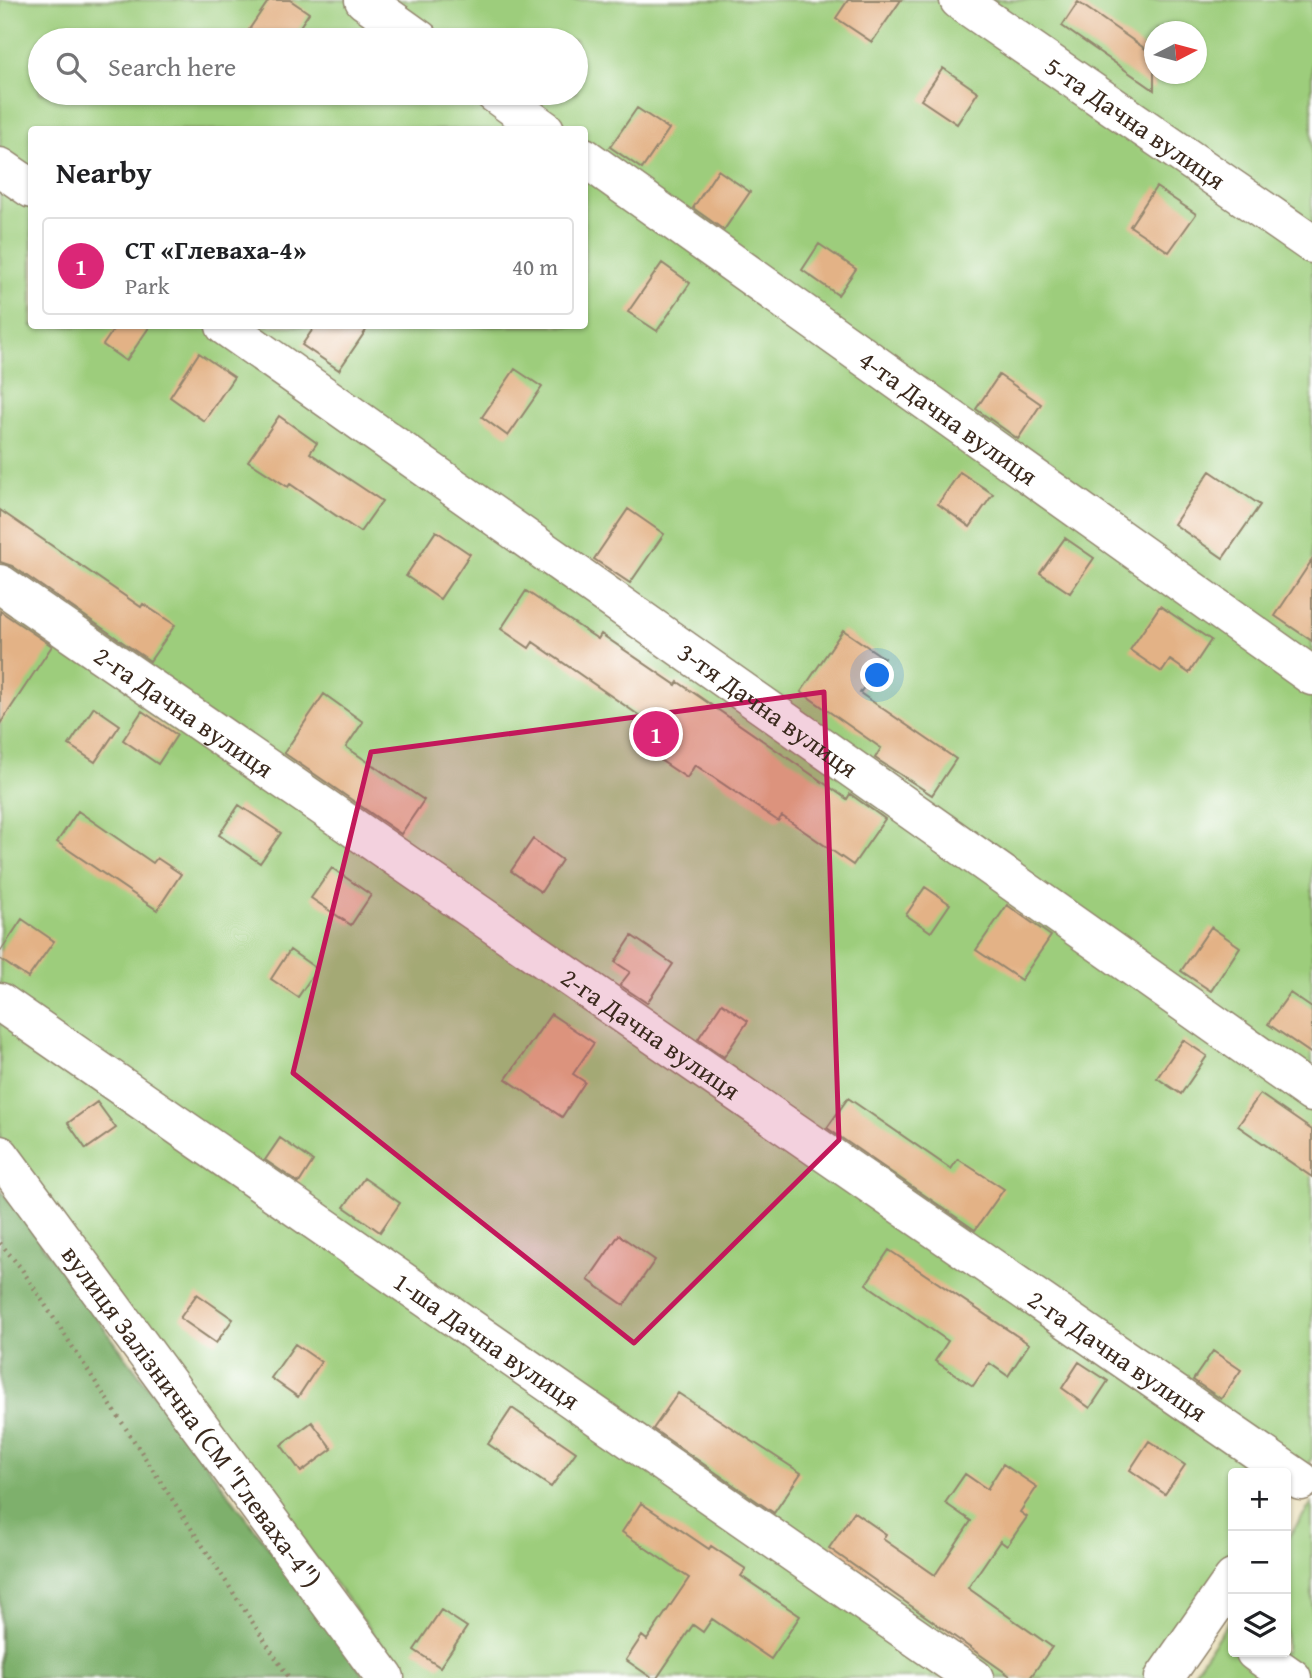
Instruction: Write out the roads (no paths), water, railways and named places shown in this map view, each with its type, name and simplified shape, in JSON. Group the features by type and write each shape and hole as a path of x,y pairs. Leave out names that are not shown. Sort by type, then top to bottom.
{"street":[{"path":"364,0 403,28"},
{"name":"5-та Дачна вулиця","path":"958,0 1312,244"},
{"path":"511,105 539,126"},
{"name":"4-та Дачна вулиця","path":"588,160 1312,676"},
{"path":"0,167 28,186"},
{"name":"3-тя Дачна вулиця","path":"229,329 1312,1093"},
{"name":"2-га Дачна вулиця","path":"0,584 1300,1483"},
{"name":"1-ша Дачна вулиця","path":"0,1002 974,1678"},
{"name":"вулиця Залізнична (СМ \"Глеваха-4\")","path":"0,1155 385,1678"},
{"path":"1164,1678 1220,1627 1229,1594"},
{"path":"1262,1657 1292,1678"}],"place":[{"name":"СТ «Глеваха-4»","path":"656,734"}]}
